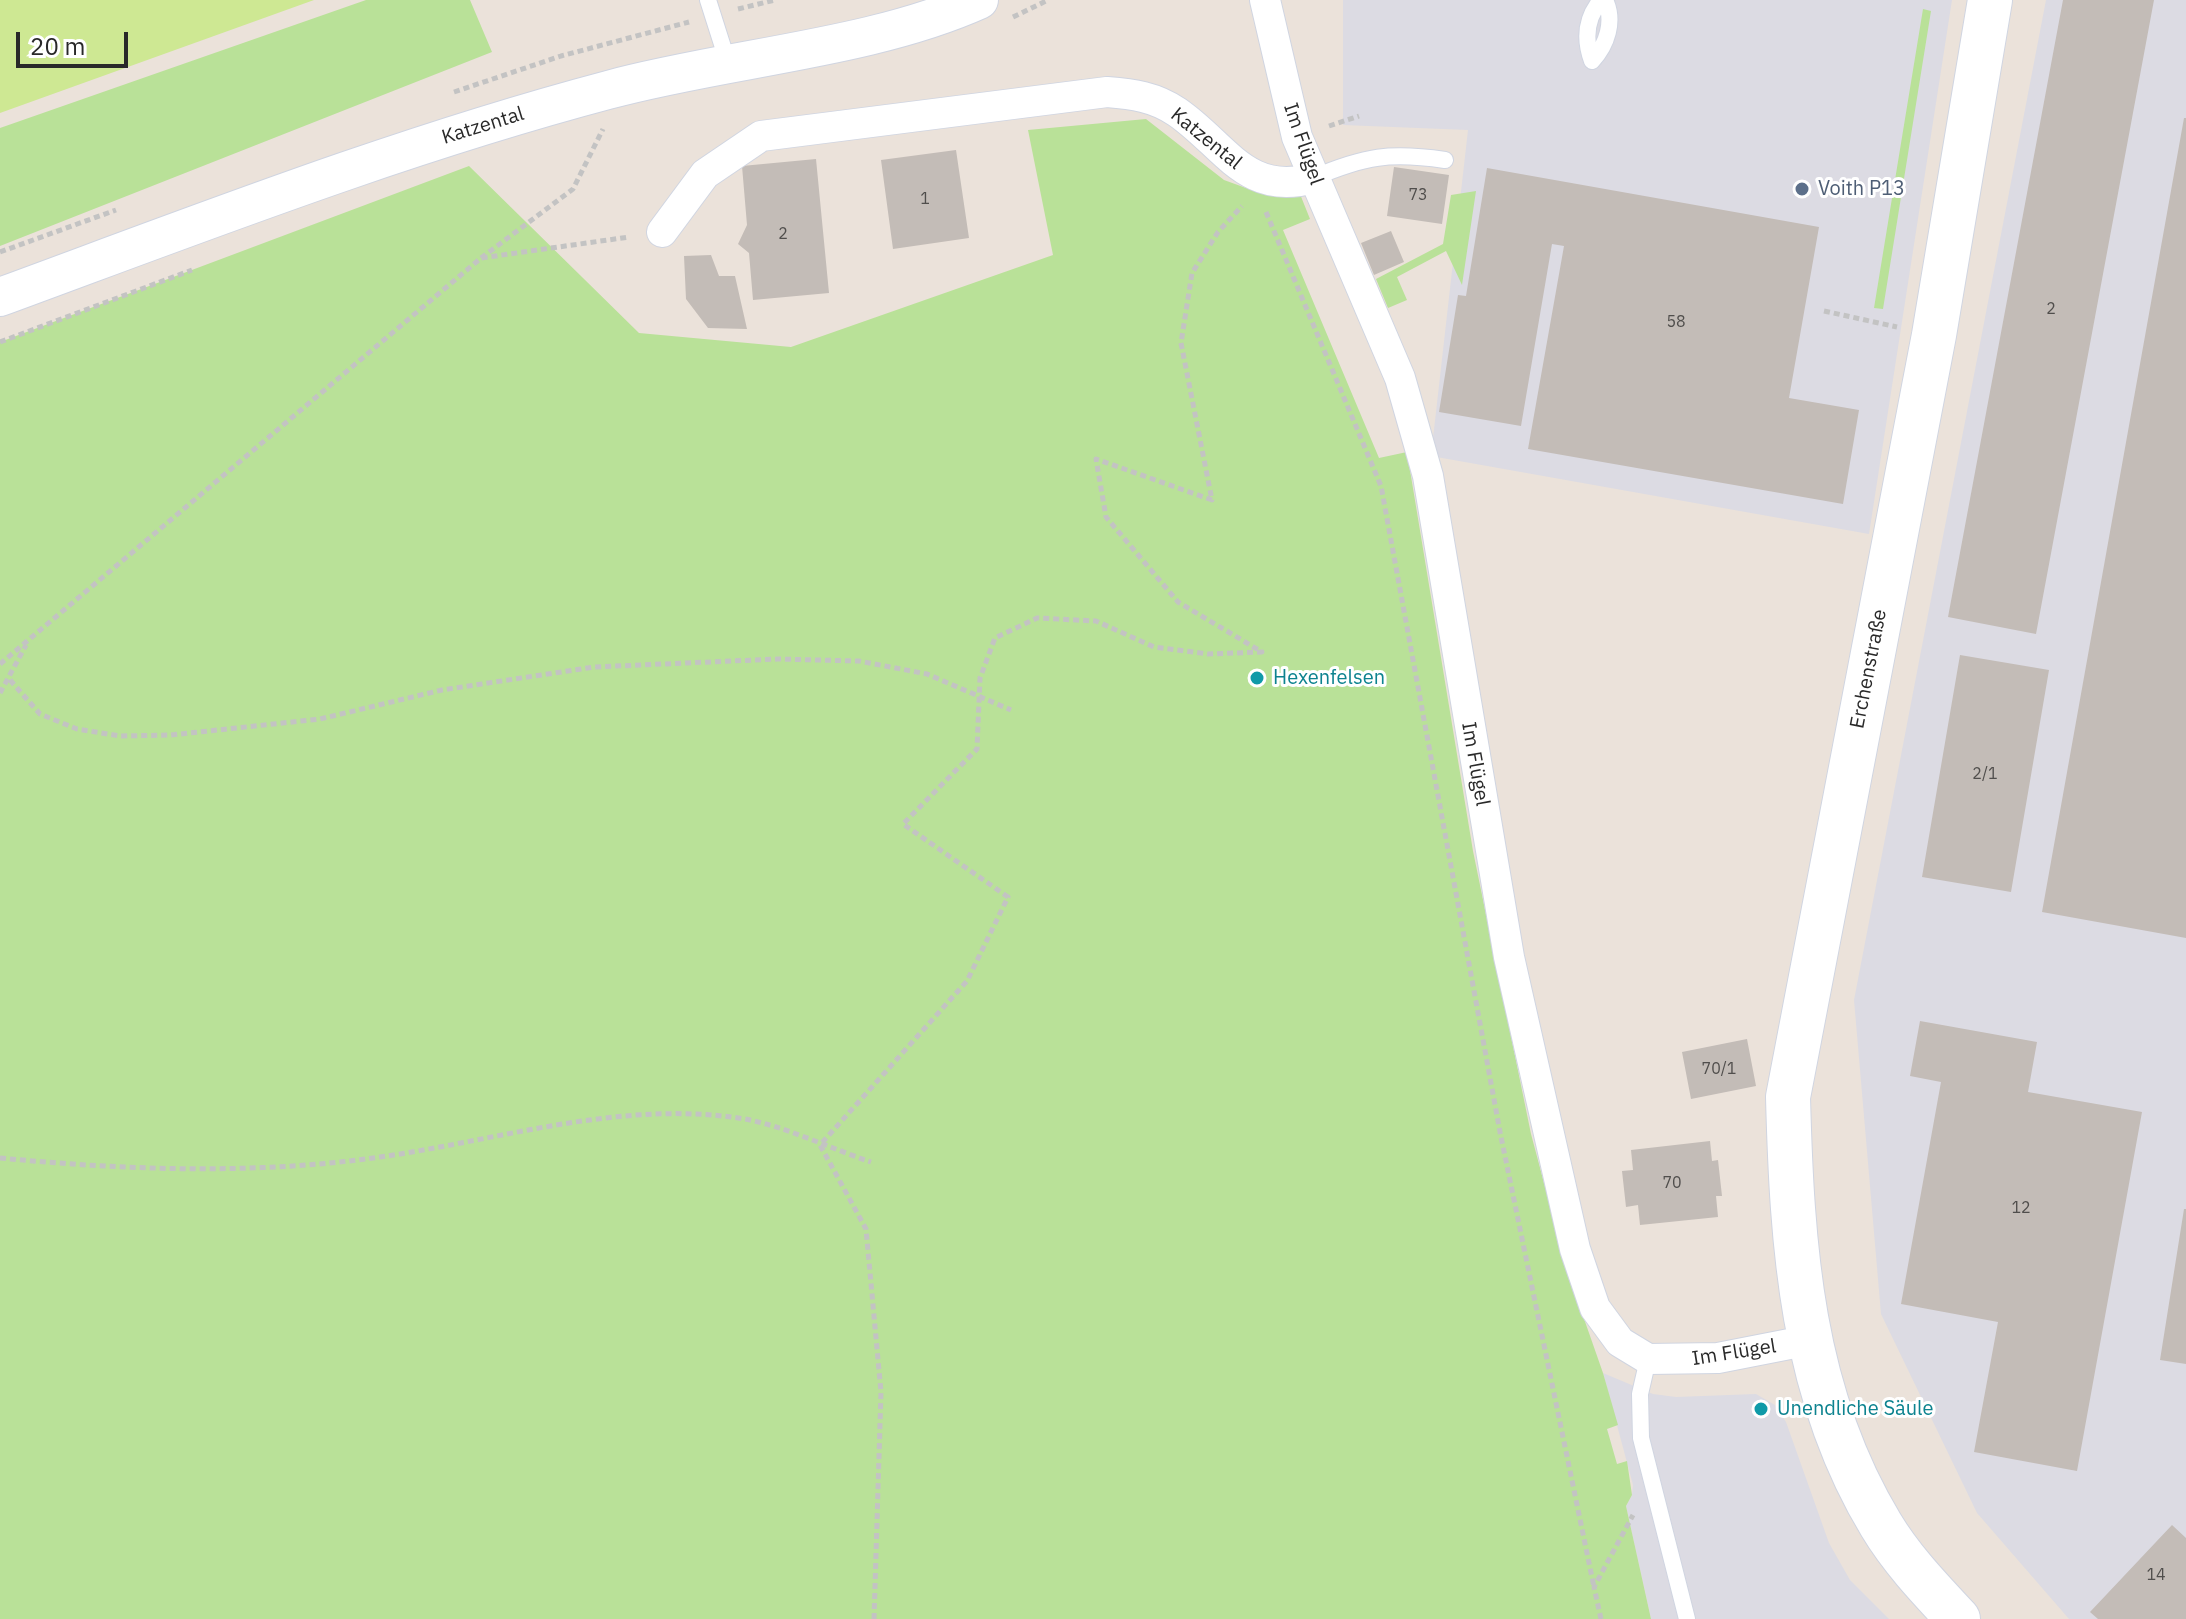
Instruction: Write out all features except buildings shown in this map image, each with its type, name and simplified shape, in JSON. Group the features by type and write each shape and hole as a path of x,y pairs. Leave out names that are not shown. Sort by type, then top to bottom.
{"main road":[{"name":"Erchenstraße","path":"1958,1619 1904,1558 1862,1490 1830,1415 1810,1340 1791,1224 1788,1097 1934,335 1990,0"}],"street":[{"name":"Katzental","path":"0,297 293,188 448,136 612,88 888,30 979,0"},
{"name":"Im Flügel","path":"1265,0 1297,137 1400,378 1428,476 1509,957 1583,1279 1607,1329 1633,1352 1648,1359 1718,1358 1810,1340"},
{"name":"Katzental","path":"662,232 705,174 761,136 1107,92 1142,95 1176,112 1240,167 1264,181 1295,183 1313,178"}],"lane":[{"path":"708,0 728,63"},
{"path":"1313,178 1339,167 1397,153 1445,160"},
{"path":"1648,1359 1638,1416 1655,1498 1687,1619"}],"path":[{"path":"0,664 336,377 481,258 573,189 608,119"},
{"path":"820,1145 967,981 1008,897 903,824 977,749 980,678 995,638 1037,618 1096,621 1154,647 1208,654 1262,652 1178,602 1106,517 1096,459 1212,500 1181,343 1192,273 1218,232 1264,181"},
{"path":"1264,181 1266,217 1381,486 1500,1132 1601,1619"},
{"path":"481,258 662,232"},
{"path":"1824,311 1934,335"},
{"path":"0,693 10,680 26,644"},
{"path":"10,680 40,714 77,729 120,736 171,735 320,719 442,690 625,665 778,659 859,661 927,674 1011,710"},
{"path":"0,1158 111,1168 244,1168 379,1157 648,1112 747,1119 871,1162"},
{"path":"820,1145 866,1229 881,1392 874,1619"},
{"path":"1594,1587 1633,1514 1642,1504 1655,1498"}],"shaded area":[{"path":"1343,0 1952,0 1869,534 1431,456 1468,130 1343,125"},
{"path":"2046,0 2186,0 2186,1619 2069,1619 1977,1513 1881,1314 1854,1000"},
{"path":"1603,1373 1653,1394 1676,1397 1756,1394 1775,1405 1786,1422 1829,1543 1850,1580 1889,1619 1651,1619 1626,1506 1633,1485"}],"green space":[{"path":"0,0 314,0 0,113"},
{"path":"366,0 470,0 492,52 0,246 0,128"},
{"path":"1923,9 1931,11 1883,309 1874,308"},
{"path":"1146,119 1224,180 1246,188 1300,194 1310,219 1283,230 1379,458 1407,452 1473,851 1531,1134 1568,1273 1618,1425 1607,1429 1617,1464 1627,1461 1632,1495 1626,1506 1651,1619 0,1619 0,342 469,166 639,333 791,347 1053,255 1028,130"},
{"path":"1476,191 1462,285 1446,251 1397,277 1407,300 1388,308 1376,279 1443,244 1451,195"}],"place":[{"name":"Voith P13","path":"1802,189"},
{"name":"Hexenfelsen","path":"1257,678"},
{"name":"Unendliche Säule","path":"1761,1409"}]}
